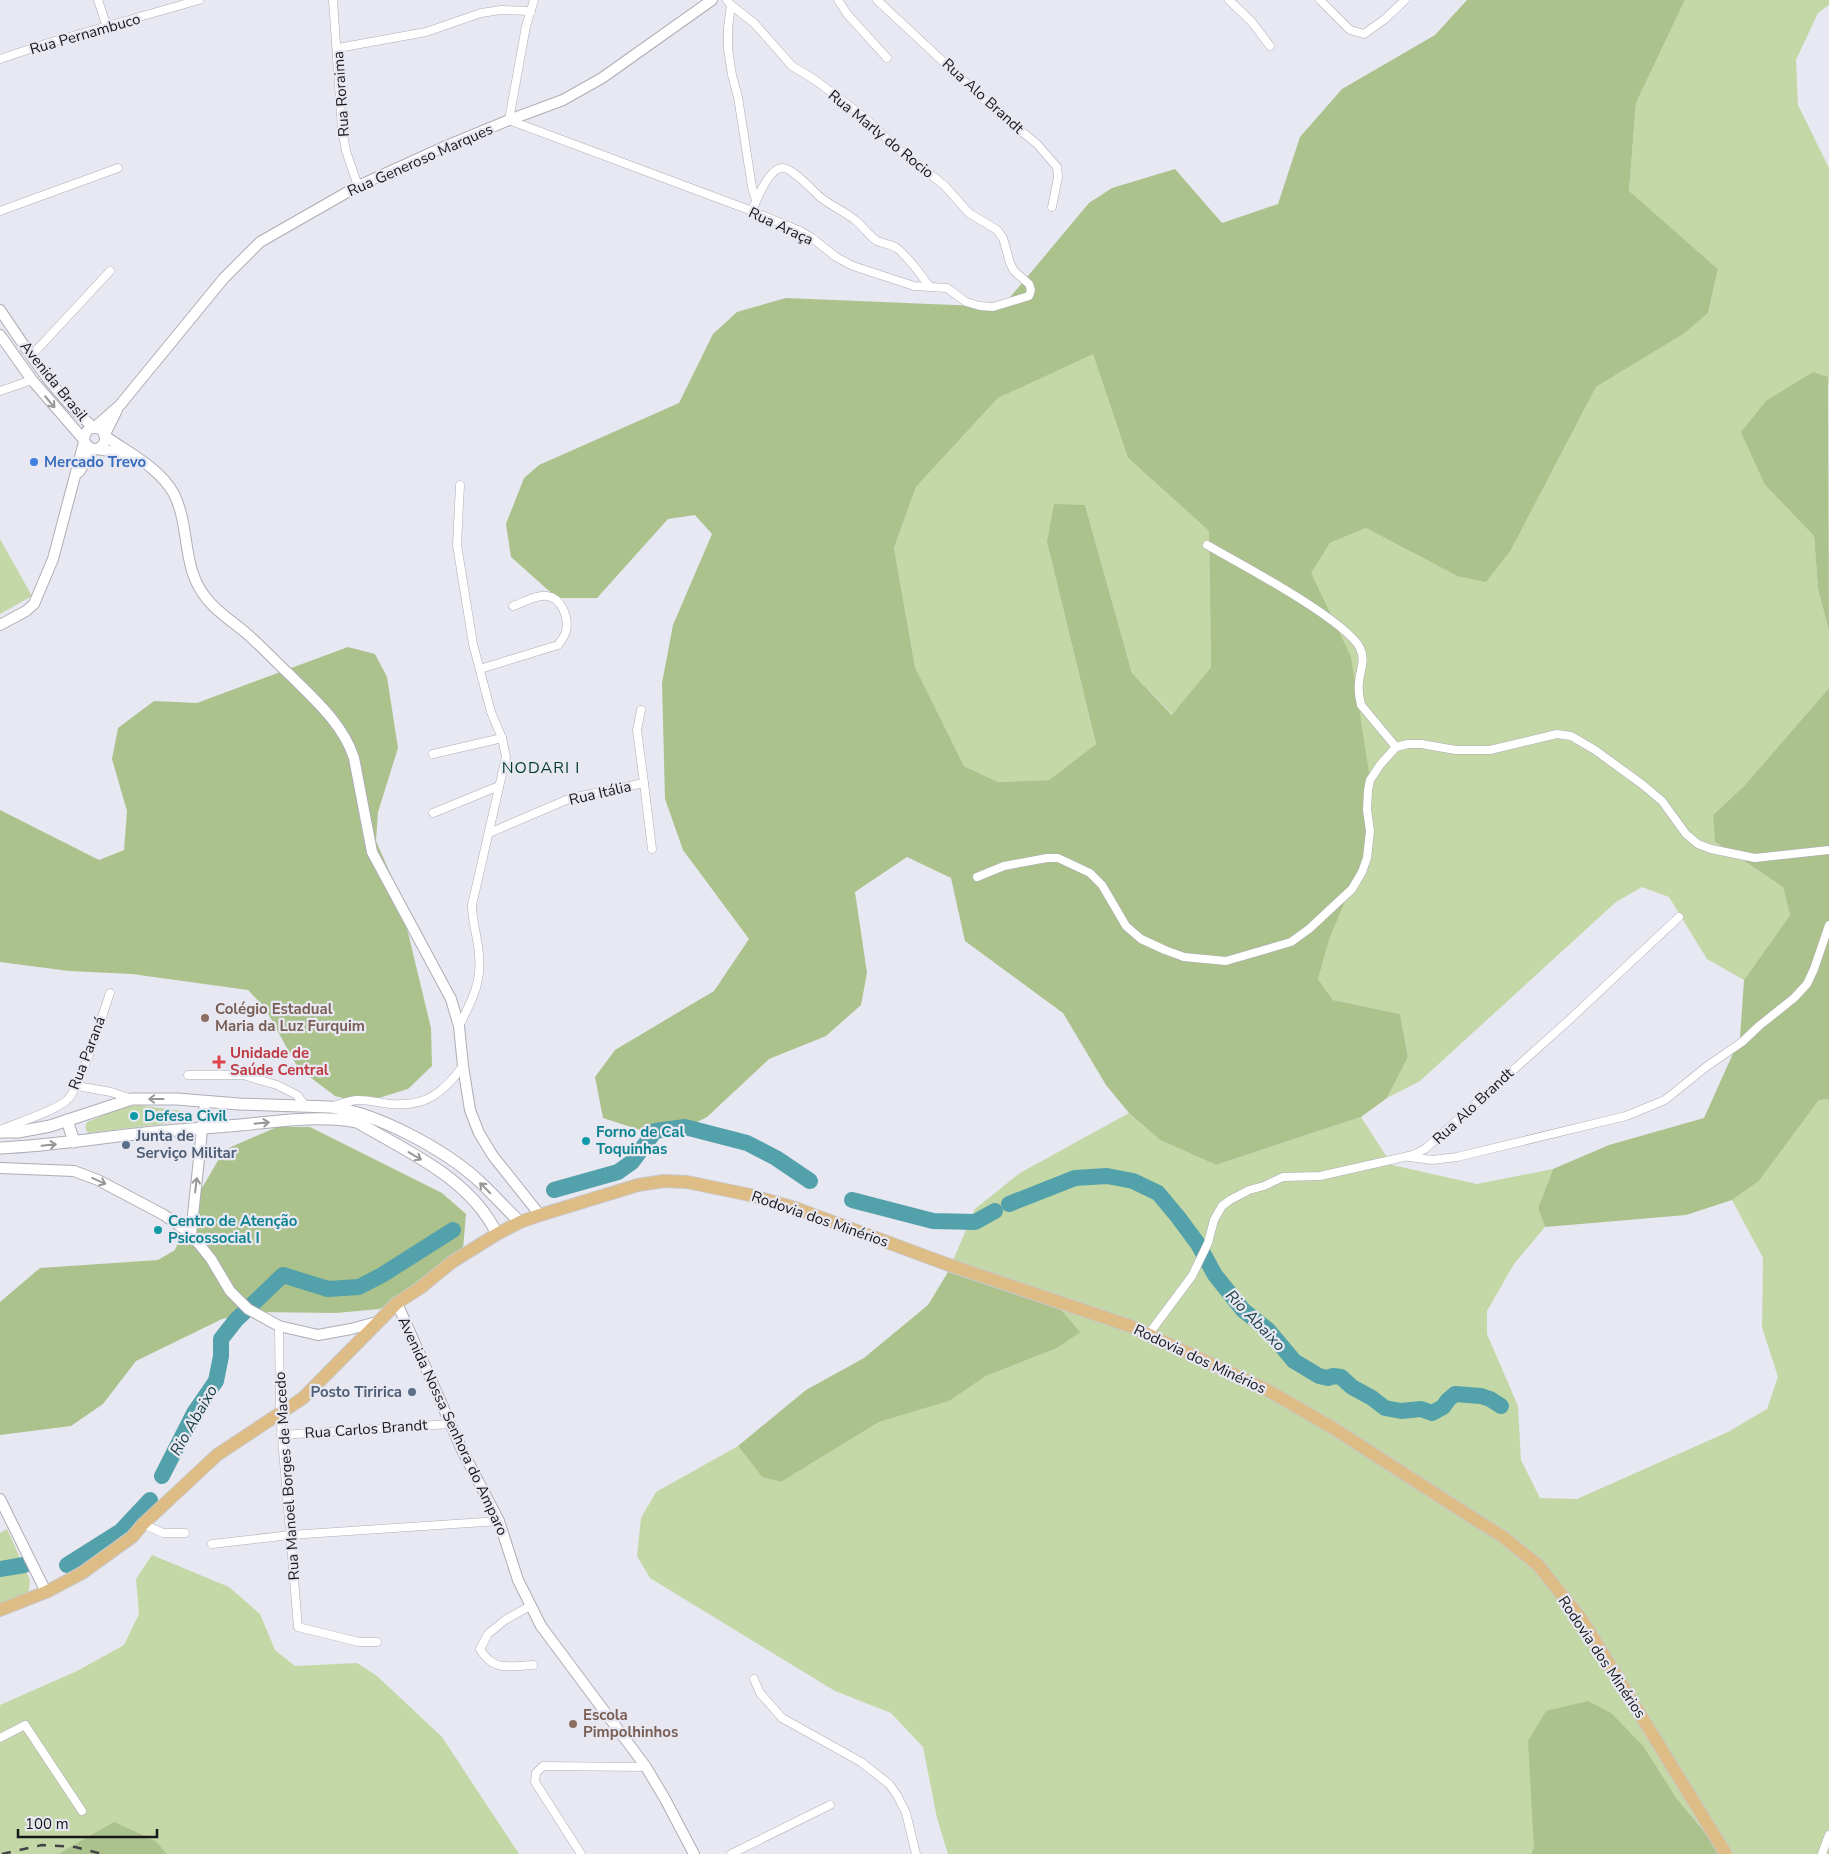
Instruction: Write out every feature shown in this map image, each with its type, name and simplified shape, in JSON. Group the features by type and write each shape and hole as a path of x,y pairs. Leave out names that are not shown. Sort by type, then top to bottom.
{"main road":[{"path":"0,1131 18,1132 50,1126 132,1099 176,1099 330,1107 359,1112 415,1138 448,1158 479,1181 520,1222"},
{"path":"0,1148 45,1146 138,1134 274,1121 333,1119 357,1122 457,1182 490,1219 497,1234"},
{"path":"67,1120 74,1142"},
{"name":"Rodovia dos Minérios","path":"0,1610 46,1592 82,1574 132,1537 142,1524 217,1455 303,1398 397,1303 420,1288 452,1262 497,1234 520,1222 540,1215 638,1185 664,1181 687,1182 750,1194 795,1208 949,1265 1130,1326 1267,1390 1318,1419 1502,1536 1538,1565 1582,1620 1726,1854"}],"street":[{"path":"98,0 108,27"},
{"name":"Rua Pernambuco","path":"0,59 48,43 199,0"},
{"name":"Rua Roraima","path":"333,0 338,48 342,129 346,151 358,186"},
{"path":"509,120 526,26 534,0"},
{"name":"Rua Generoso Marques","path":"94,427 120,405 224,278 255,247 277,231 358,186 509,120 563,100 602,78 712,0"},
{"path":"838,0 848,15 888,58"},
{"name":"Rua Alo Brandt","path":"876,0 993,108 1037,144 1057,167 1058,178 1052,207"},
{"path":"1229,0 1251,21 1270,46"},
{"path":"1320,0 1350,30 1364,34 1385,19 1405,0"},
{"path":"729,3 728,48 738,97 752,187 756,200"},
{"name":"Rua Marly do Rocio","path":"729,3 754,24 792,66 815,80 864,118 944,186 969,213 997,230 1003,238 1010,263 1020,278"},
{"path":"338,48 426,32 481,13 501,10 531,11"},
{"name":"Rua Araça","path":"509,120 752,212 812,238 836,257 853,266 914,286 948,288 972,305 993,307 1029,296 1031,290 1029,284 1020,278"},
{"path":"752,212 756,200 769,178 776,170 782,167 787,169 800,178 827,203 853,218 875,239 896,248 907,257 930,287"},
{"path":"0,211 118,168"},
{"path":"31,356 110,271"},
{"name":"Avenida Brasil","path":"0,310 31,356 76,413 94,427"},
{"name":"Avenida Brasil","path":"0,335 32,380 84,441"},
{"path":"0,391 32,380"},
{"name":"Rua Generoso Marques","path":"105,435 120,405"},
{"path":"0,625 26,612 34,604 53,559 75,479 84,434 94,427 101,429 105,435 160,475 174,496 181,515 195,579 204,596 252,638 318,704 339,727 349,744 354,758 372,852 451,999 460,1026 463,1066 470,1110 479,1134 492,1156 540,1215"},
{"path":"75,479 96,449 102,446 105,441 105,435"},
{"path":"84,441 90,448 131,454"},
{"path":"460,486 457,545 473,644 491,712 502,738 506,757 472,905 472,920 479,956 476,991 460,1026"},
{"path":"1207,545 1333,621 1356,641 1364,660 1359,680 1358,696 1361,704 1396,747"},
{"path":"480,668 558,645 566,633 567,621 562,606 555,598 545,595 513,606"},
{"name":"Rua Itália","path":"489,833 571,798 644,783 637,730 641,710"},
{"path":"978,877 1004,866 1047,858 1058,858 1090,873 1102,885 1126,926 1141,939 1184,957 1226,961 1291,942 1310,929 1352,889 1362,872 1367,858 1370,831 1367,810 1370,780 1396,747 1408,744 1421,744 1456,750 1490,750 1549,735 1566,735 1595,750 1662,801 1686,834 1698,844 1711,849 1755,858 1829,850"},
{"path":"433,754 502,738"},
{"path":"644,783 652,849"},
{"path":"434,813 499,786"},
{"name":"Rua Alo Brandt","path":"1148,1335 1192,1276 1208,1243 1214,1220 1222,1206 1249,1190 1264,1186 1283,1177 1320,1176 1413,1155 1425,1149 1596,995 1679,917"},
{"path":"1405,1156 1432,1160 1457,1157 1626,1116 1665,1100 1706,1067 1742,1042 1794,998 1807,984 1814,970 1829,925"},
{"name":"Rua Paraná","path":"0,1131 48,1111 68,1100 77,1086 110,993"},
{"path":"330,1107 356,1100 392,1104 419,1103 444,1090 463,1066"},
{"path":"188,1075 244,1075 277,1085 297,1095 306,1107"},
{"path":"77,1086 111,1092 132,1099"},
{"path":"191,1234 205,1102"},
{"path":"0,1168 74,1171 98,1180 164,1215 191,1234 211,1260 230,1291 248,1310 279,1326 318,1335 382,1320"},
{"name":"Avenida Nossa Senhora do Amparo","path":"397,1303 450,1424 499,1521 518,1580 530,1606 542,1626 646,1767 666,1799 694,1854"},
{"name":"Rua Manoel Borges de Macedo","path":"279,1326 281,1435 298,1626 359,1642 377,1642"},
{"name":"Rua Carlos Brandt","path":"281,1435 450,1424"},
{"path":"0,1499 46,1592"},
{"path":"212,1544 290,1535 499,1521"},
{"path":"142,1524 163,1533 185,1533"},
{"path":"530,1606 505,1620 488,1634 480,1649 486,1659 497,1666 533,1666"},
{"path":"754,1679 760,1693 782,1718 861,1762 889,1784 898,1795 906,1813 916,1854"},
{"path":"0,1738 25,1725 82,1811"},
{"path":"581,1854 535,1782 536,1773 543,1766 646,1767"},
{"path":"731,1854 830,1805"},
{"path":"1822,1854 1829,1835"}],"green space":[{"path":"1467,0 1685,0 1636,103 1629,191 1718,269 1708,313 1685,333 1596,387 1511,550 1486,582 1457,576 1366,528 1330,543 1311,573 1351,657 1372,792 1366,851 1330,937 1318,979 1333,1000 1400,1014 1408,1057 1387,1098 1361,1117 1216,1165 1160,1140 1129,1113 1106,1085 1063,1013 965,941 951,878 907,857 855,892 867,973 861,1005 826,1036 769,1059 707,1117 665,1138 603,1118 595,1077 615,1050 714,991 749,939 683,850 665,799 662,683 673,625 712,534 695,515 668,519 597,598 557,598 511,557 506,524 524,478 539,465 679,403 713,334 737,312 786,298 1002,307 1089,203 1112,188 1175,169 1222,223 1278,204 1300,137 1342,89 1435,35","holes":["1093,354 1128,458 1209,531 1211,667 1172,715 1132,673 1085,505 1054,504 1047,542 1096,744 1049,780 998,782 964,766 915,667 894,548 916,487 998,398"]},
{"path":"1685,0 1829,0 1829,5 1818,13 1796,60 1798,105 1829,168 1829,389 1828,377 1765,485 1814,536 1818,589 1829,631 1829,688 1743,787 1713,815 1716,843 1783,887 1790,915 1744,980 1707,959 1669,897 1642,887 1616,902 1420,1081 1387,1098 1408,1057 1400,1014 1333,1000 1318,979 1330,937 1310,573 1330,543 1366,528 1457,576 1511,550 1596,387 1685,333 1708,313 1718,269 1629,192 1636,103"},
{"path":"1093,353 1128,458 1209,531 1211,667 1173,715 1132,673 1085,505 1047,542 1096,744 1049,780 998,782 964,766 915,667 894,548 916,487 998,398"},
{"path":"1813,372 1828,377 1829,631 1818,589 1814,536 1765,485 1741,432 1766,401"},
{"path":"0,539 32,596 0,614"},
{"path":"348,647 375,654 387,677 398,748 378,812 376,841 398,891 431,1028 432,1066 408,1089 362,1103 335,1096 298,1068 265,1008 248,990 132,974 69,971 0,962 0,810 99,860 124,850 127,811 112,759 118,728 154,701 197,703"},
{"path":"1829,688 1829,1099 1819,1100 1759,1181 1732,1200 1686,1215 1545,1227 1538,1208 1553,1169 1609,1145 1704,1118 1740,1038 1744,980 1790,915 1783,887 1715,842 1713,815 1743,787"},
{"path":"1829,1099 1829,1854 1723,1854 1677,1799 1644,1747 1534,1848 1531,1854 948,1854 937,1818 923,1747 891,1713 835,1691 650,1578 637,1556 641,1518 656,1492 738,1446 762,1477 781,1482 879,1422 948,1401 986,1376 1057,1348 1055,1303 948,1272 975,1209 1020,1173 1129,1113 1160,1140 1216,1165 1361,1117 1392,1165 1477,1184 1553,1169 1538,1208 1545,1227 1514,1264 1487,1311 1487,1334 1518,1406 1521,1460 1540,1498 1577,1499 1728,1432 1767,1409 1778,1377 1762,1327 1763,1258 1732,1200 1759,1181 1819,1100"},
{"path":"138,1105 190,1112 192,1118 187,1121 88,1133 86,1130 87,1122 121,1108"},
{"path":"277,1127 310,1127 442,1193 466,1214 463,1249 431,1281 380,1309 336,1313 253,1312 222,1319 136,1361 103,1404 71,1426 0,1435 0,1302 40,1268 158,1260 175,1250 198,1195 224,1150"},
{"path":"948,1272 1055,1303 1080,1332 1057,1348 986,1376 949,1401 879,1422 781,1482 762,1477 738,1446 806,1390 864,1358 928,1305"},
{"path":"7,1529 30,1580 29,1590 26,1594 0,1604 0,1533"},
{"path":"152,1555 229,1587 260,1614 275,1650 295,1666 357,1663 377,1676 442,1737 519,1854 167,1854 156,1841 114,1823 58,1854 0,1854 0,1705 77,1671 124,1645 139,1614 136,1579"},
{"path":"1588,1701 1611,1713 1644,1747 1677,1799 1723,1854 1531,1854 1534,1848 1528,1741 1546,1711"},
{"path":"114,1822 156,1841 167,1854 58,1854"}],"waterway":[{"name":"Rio Abaixo","path":"554,1190 618,1172 632,1162 655,1131 685,1127 747,1143 776,1158 810,1181"},
{"name":"Rio Abaixo","path":"1009,1204 1075,1178 1107,1176 1133,1181 1158,1193 1198,1244 1215,1275 1243,1310 1268,1330 1294,1361 1319,1376 1328,1378 1333,1376 1341,1377 1352,1387 1385,1408 1401,1411 1421,1409 1432,1413 1443,1407 1455,1394 1481,1396 1501,1406"},
{"name":"Rio Abaixo","path":"852,1200 933,1221 975,1222 995,1211"},
{"name":"Rio Abaixo","path":"162,1476 194,1413 216,1381 221,1356 221,1339 236,1320 283,1275 328,1289 359,1287 382,1275 453,1230"},
{"name":"Rio Abaixo","path":"67,1565 121,1531 150,1500"},
{"name":"Rio Abaixo","path":"0,1569 24,1565"}],"railway":[{"path":"2,1854 42,1845 75,1847 102,1854"}],"place":[{"name":"Mercado Trevo","path":"34,462"},
{"name":"Colégio Estadual Maria da Luz Furquim","path":"205,1018"},
{"name":"Unidade de Saúde Central","path":"219,1062"},
{"name":"Defesa Civil","path":"134,1116"},
{"name":"Forno de Cal Toquinhas","path":"586,1141"},
{"name":"Junta de Serviço Militar","path":"126,1145"},
{"name":"Centro de Atenção Psicossocial I","path":"158,1230"},
{"name":"Posto Tiririca","path":"412,1392"},
{"name":"Escola Pimpolhinhos","path":"573,1724"}],"district":[{"name":"NODARI I","path":"541,767"}]}
